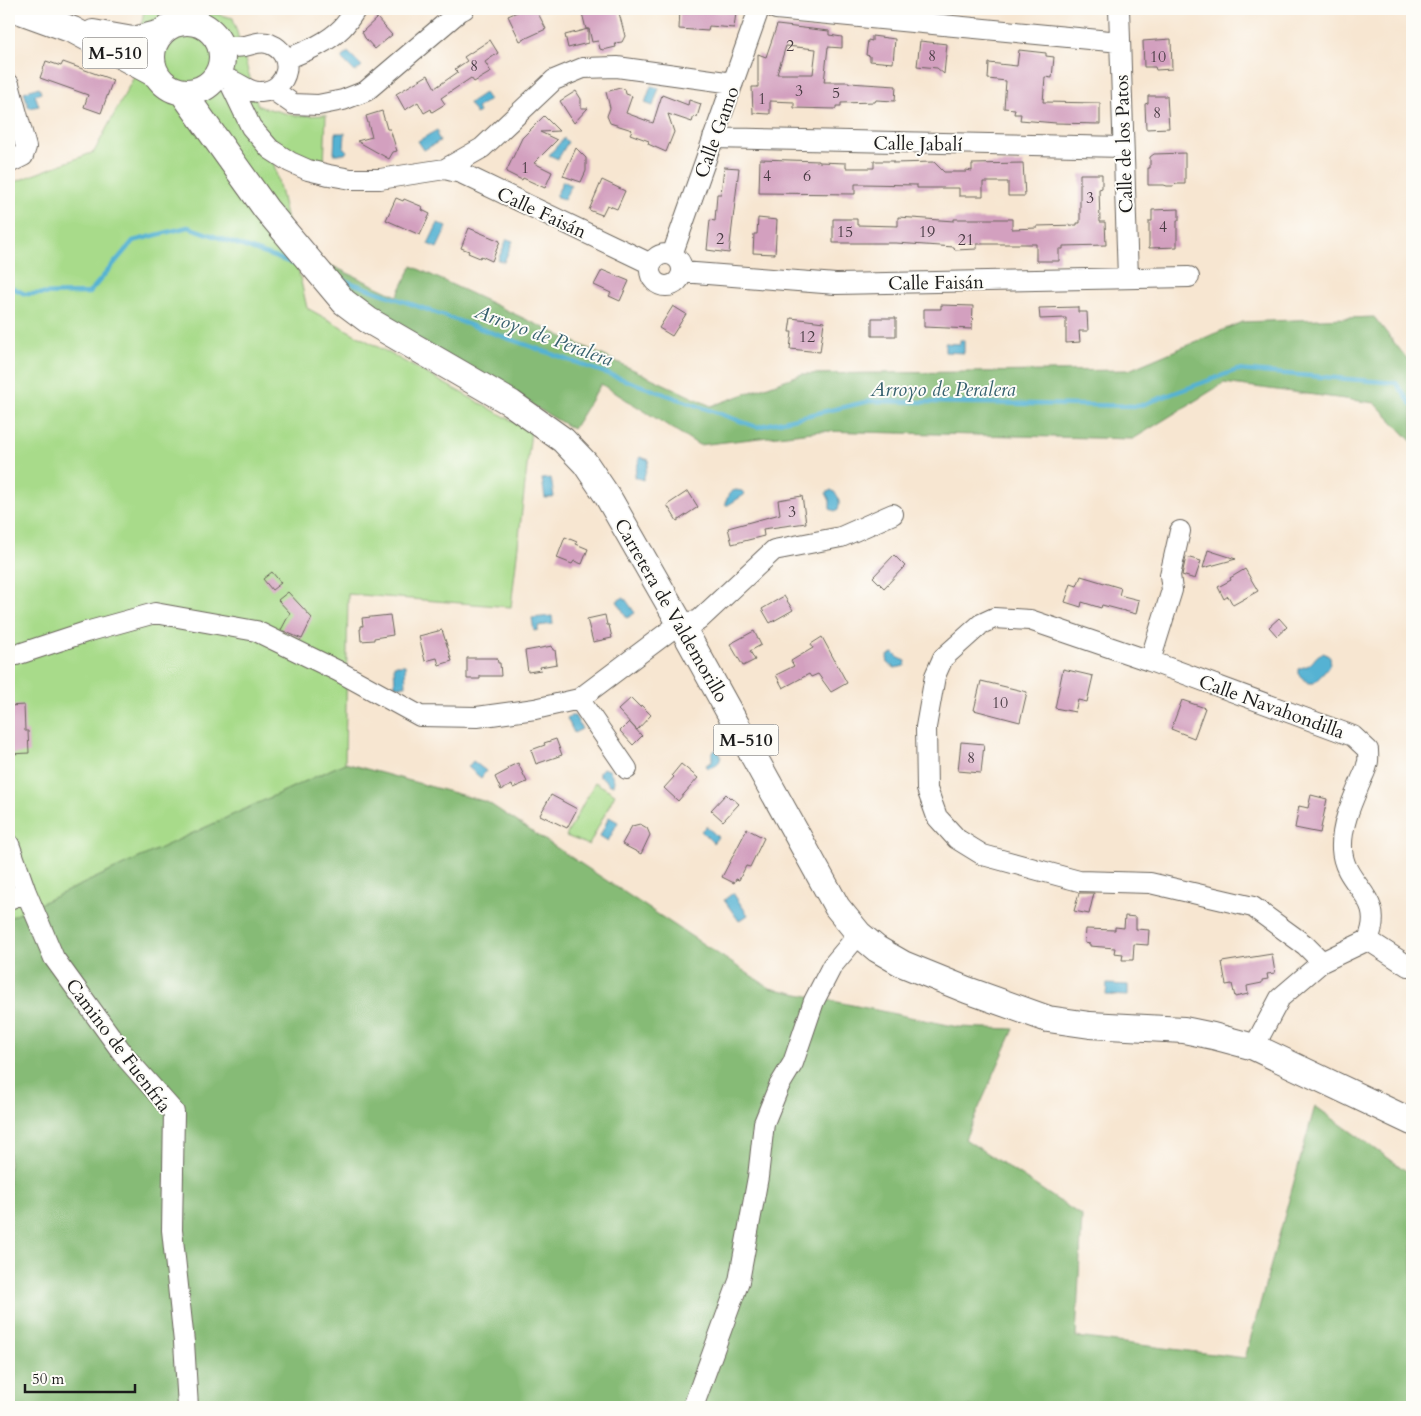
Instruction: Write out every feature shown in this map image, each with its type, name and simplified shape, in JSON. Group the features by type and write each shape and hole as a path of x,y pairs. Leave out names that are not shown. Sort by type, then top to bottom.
{"main road":[{"name":"M-510","path":"15,9 73,30 157,76"},
{"name":"M-510","path":"189,22 199,24 208,29 220,46 222,56 221,67 208,84 172,90 163,84 157,76 152,54 155,43 161,33 169,27 189,22"},
{"name":"M-510","path":"73,30 133,40 161,33"},
{"name":"Carretera de Valdemorillo","path":"208,84 207,109 216,140 266,209 344,302 368,320 511,403 564,440 585,463 608,497 680,623 837,907 859,934 877,949 903,964 967,990 1048,1018 1090,1025 1184,1030 1254,1047 1412,1122"}],"street":[{"path":"286,59 325,43 343,28 356,9"},
{"path":"208,84 233,80 246,89 266,91 293,104 318,105 343,100 366,91 464,9"},
{"name":"Calle Gamo","path":"672,255 759,9"},
{"path":"776,9 1120,42"},
{"name":"Calle de los Patos","path":"1119,9 1128,278"},
{"path":"220,46 243,47 256,43 269,43 280,49 286,59 285,75 281,84 249,100 246,114"},
{"path":"208,84 246,114 251,127 270,150 308,170 351,179 380,179 445,169 482,148 554,80 584,68 617,67 733,84"},
{"path":"9,84 11,104 26,147 23,156 9,163"},
{"name":"Calle Jabalí","path":"713,138 1123,147"},
{"name":"Calle Faisán","path":"482,148 480,163 487,186"},
{"name":"Calle Faisán","path":"445,169 461,173 651,264"},
{"path":"660,255 672,255 682,265 680,279 675,284 662,286 651,277 651,264 654,258 660,255"},
{"name":"Calle Faisán","path":"682,272 836,284 1189,277"},
{"path":"9,656 86,632 155,614 256,631 338,671 420,716 477,717 535,709 579,699 680,623 698,621 774,550 841,537 893,514"},
{"path":"1150,661 1172,590 1170,575 1180,532"},
{"name":"Calle Navahondilla","path":"1322,962 1305,945 1253,907 1150,883 1079,881 983,855 957,839 937,817 927,789 926,727 935,676 943,658 981,624 994,618 1030,620 1150,661 1354,736 1368,750 1368,765 1349,809 1344,829 1342,850 1348,871 1370,903 1373,928 1368,940"},
{"path":"579,699 627,769"},
{"name":"Camino de Fuenfría","path":"9,844 17,895 54,958 127,1059 174,1112 172,1230 184,1342 188,1407"},
{"path":"694,1407 739,1281 758,1177 764,1123 779,1086 793,1063 814,1001 832,966 859,934"},
{"path":"1254,1047 1280,998 1322,962 1368,940 1408,966 1412,966"}],"green space":[{"path":"144,9 194,9 233,18 258,106 296,116 326,115 324,166 298,157 283,148 265,131 307,308 531,431 511,607 348,594 345,763 9,918 9,184 94,152 134,77"},
{"path":"328,264 397,296 412,266 711,406 802,374 1129,370 1242,322 1374,317 1412,365 1412,442 1375,403 1224,383 1133,439 821,431 699,445 601,384 573,429 362,306"},
{"path":"345,763 487,802 770,988 958,1027 1014,1029 965,1139 1082,1216 1076,1337 1245,1358 1315,1106 1412,1175 1412,1407 9,1407 9,918"},
{"path":"595,782 615,794 589,845 566,836"}],"water":[{"path":"348,52 362,66 355,72 341,58"},
{"path":"651,86 659,88 653,106 645,103"},
{"path":"39,87 41,93 35,95 39,106 29,108 24,92"},
{"path":"484,93 489,100 477,108 479,112 476,114 469,103"},
{"path":"437,130 440,141 424,150 418,141"},
{"path":"335,133 345,133 344,148 347,151 345,154 334,154"},
{"path":"564,138 568,142 558,159 549,155"},
{"path":"563,181 571,185 564,200 556,196"},
{"path":"438,223 447,227 437,248 428,244"},
{"path":"507,239 513,241 504,262 498,260"},
{"path":"960,340 964,340 964,353 945,352 945,343 960,344"},
{"path":"640,457 649,460 643,480 634,477"},
{"path":"551,478 554,497 545,498 542,479"},
{"path":"736,490 742,491 745,494 726,505 725,503 731,492"},
{"path":"831,490 837,495 839,500 838,509 835,511 830,509 830,501 826,493"},
{"path":"624,597 635,613 627,618 617,601"},
{"path":"552,616 553,624 538,626 538,630 534,631 532,618"},
{"path":"894,653 906,661 905,666 895,668 888,664 887,657"},
{"path":"1323,653 1330,659 1328,668 1314,683 1308,683 1298,674 1298,669 1309,665 1317,656"},
{"path":"394,665 405,665 406,686 395,686"},
{"path":"575,716 582,729 574,733 567,718"},
{"path":"716,749 719,751 720,760 714,766 708,768 706,765 712,762 712,753"},
{"path":"473,761 486,771 481,778 468,767"},
{"path":"603,768 609,770 612,775 613,785 609,785 606,780 599,776 599,772"},
{"path":"609,817 618,822 608,841 600,836"},
{"path":"706,826 718,837 713,843 701,831"},
{"path":"733,893 748,915 739,921 724,900"},
{"path":"1107,984 1128,985 1128,996 1106,995"}],"building":[{"path":"524,9 536,9 546,29 520,41 508,16"},
{"path":"581,9 618,9 625,36 622,42 615,43 616,47 600,49 598,41 592,42 589,29 586,29"},
{"path":"680,9 736,13 734,28 709,26 708,31 679,29"},
{"path":"377,18 392,35 375,49 362,32"},
{"path":"777,25 829,31 829,35 842,37 842,48 828,47 824,82 896,86 895,101 876,100 875,102 841,103 841,106 836,106 836,109 794,108 794,102 770,101 770,114 753,113 752,87 758,87 758,54 766,57","holes":["786,46 816,49 813,74 777,74"]},
{"path":"588,29 588,43 568,48 565,35"},
{"path":"872,36 895,39 893,63 870,61 870,56 866,55 868,40 872,41"},
{"path":"1171,39 1172,69 1156,70 1155,67 1144,67 1143,41"},
{"path":"490,40 498,53 485,62 491,72 474,82 471,78 441,98 445,104 432,112 431,109 424,113 418,102 405,110 396,94 428,75 435,88 458,72 455,69 467,61 464,57"},
{"path":"920,41 947,44 944,74 937,68 917,66"},
{"path":"1019,50 1046,53 1046,56 1054,57 1052,78 1045,77 1043,102 1100,103 1100,124 1020,120 1021,114 1014,114 1015,109 1004,108 1006,81 988,79 989,63 1017,66"},
{"path":"46,61 61,66 63,62 113,80 101,113 84,107 88,95 40,78"},
{"path":"620,88 625,89 626,94 632,96 626,113 653,123 662,95 688,105 689,100 701,104 697,117 694,116 692,122 668,114 674,132 666,152 648,144 649,141 630,134 632,130 610,123 607,116 610,108 606,92"},
{"path":"576,91 581,99 581,108 588,108 574,123 560,101"},
{"path":"1148,96 1167,96 1169,128 1146,129 1145,104 1148,103"},
{"path":"382,111 387,129 390,129 397,151 393,152 389,159 357,141 372,137 366,116"},
{"path":"544,116 559,131 540,132 557,140 534,163 552,172 545,188 506,172 522,138"},
{"path":"576,148 586,158 586,171 581,182 563,176"},
{"path":"1185,153 1185,184 1176,184 1174,186 1148,185 1150,157 1154,154"},
{"path":"760,159 846,163 846,168 874,168 874,161 893,161 893,163 934,162 944,172 972,171 972,164 1023,163 1025,196 1008,196 1008,182 983,182 983,196 959,196 959,188 917,188 917,185 861,184 855,184 855,194 759,193"},
{"path":"724,167 739,168 729,253 707,250 710,220 715,221 717,194 721,194"},
{"path":"1080,174 1102,174 1102,188 1099,189 1100,222 1105,222 1106,245 1063,246 1063,249 1059,249 1059,261 1036,261 1036,244 977,244 977,249 955,250 954,247 896,243 833,243 833,219 857,219 857,225 898,226 898,217 954,221 954,219 1012,219 1012,229 1077,225 1077,223 1080,223"},
{"path":"602,180 625,191 617,209 607,205 602,215 589,210"},
{"path":"396,198 403,201 404,199 423,207 422,210 430,214 420,235 386,220"},
{"path":"1179,209 1177,247 1149,248 1149,221 1152,221 1152,210"},
{"path":"758,218 777,220 775,254 753,253 754,234 757,234"},
{"path":"469,228 500,241 492,261 468,253 469,251 461,248"},
{"path":"602,270 629,281 620,301 609,296 611,293 594,285"},
{"path":"941,305 973,306 972,329 924,327 924,309 941,309"},
{"path":"673,306 686,314 672,336 659,328"},
{"path":"1078,307 1078,312 1087,312 1088,331 1079,331 1080,342 1066,343 1066,318 1040,319 1039,308"},
{"path":"791,318 824,322 820,352 790,349 792,332 789,332"},
{"path":"872,318 896,318 896,336 872,336"},
{"path":"688,491 698,507 677,521 667,505"},
{"path":"802,496 806,523 763,529 764,536 732,544 728,528 780,514 778,500"},
{"path":"565,537 588,549 582,564 574,561 572,564 557,558"},
{"path":"1208,550 1214,552 1236,559 1203,568"},
{"path":"894,555 905,566 884,588 873,577"},
{"path":"1186,557 1201,561 1195,579 1182,575"},
{"path":"1245,569 1258,591 1233,605 1228,596 1224,599 1218,587"},
{"path":"272,572 281,583 272,590 263,579"},
{"path":"1081,576 1121,588 1119,595 1139,600 1136,614 1102,605 1101,608 1082,602 1081,607 1065,602 1071,584 1077,586"},
{"path":"288,592 312,618 302,639 281,630 290,613 278,600"},
{"path":"784,596 793,610 770,623 762,609"},
{"path":"390,615 393,635 361,641 360,629 363,626 362,618"},
{"path":"605,615 612,638 593,642 587,619"},
{"path":"1279,618 1287,627 1277,636 1269,627"},
{"path":"442,630 452,661 439,665 437,658 425,661 419,636"},
{"path":"754,631 761,645 750,651 755,660 743,666 730,644"},
{"path":"822,637 847,683 831,692 818,674 811,677 809,674 783,688 776,675 794,666 791,661 813,648 811,644"},
{"path":"552,646 553,650 555,650 557,664 540,667 541,670 528,672 525,651"},
{"path":"467,658 497,658 498,663 500,663 501,676 480,676 480,679 467,679"},
{"path":"1063,669 1093,676 1087,702 1078,700 1075,712 1055,708"},
{"path":"981,681 1027,692 1020,722 974,710"},
{"path":"631,698 651,715 637,730 618,710"},
{"path":"1182,700 1205,708 1194,738 1171,729"},
{"path":"24,705 25,731 28,731 29,753 11,754 9,706"},
{"path":"629,722 642,736 633,745 620,731"},
{"path":"556,739 562,755 536,764 531,750"},
{"path":"961,742 984,744 981,773 958,771"},
{"path":"518,763 527,782 513,788 512,785 501,790 495,777"},
{"path":"681,764 698,778 678,801 664,788 674,777 672,775"},
{"path":"726,794 739,804 723,821 711,810"},
{"path":"551,795 577,809 567,828 540,815"},
{"path":"1311,795 1327,799 1320,833 1295,828 1299,806 1308,808"},
{"path":"640,824 647,828 650,835 641,854 622,844 632,826"},
{"path":"747,829 764,838 750,867 746,866 739,880 736,879 734,883 722,877"},
{"path":"1079,893 1094,893 1089,914 1074,911"},
{"path":"1125,916 1136,917 1136,929 1149,930 1148,945 1134,944 1133,960 1122,960 1123,954 1114,953 1115,948 1090,946 1090,944 1085,943 1086,929 1115,930 1115,927 1124,928"},
{"path":"1272,954 1275,973 1267,974 1268,979 1262,980 1262,983 1247,986 1248,994 1235,997 1232,984 1226,985 1222,962"}],"waterway":[{"path":"9,286 25,294 89,293 133,241 188,227 300,266"},
{"name":"Arroyo de Peralera","path":"338,278 757,427 870,401 1139,406 1237,370 1396,383 1412,405"}]}
